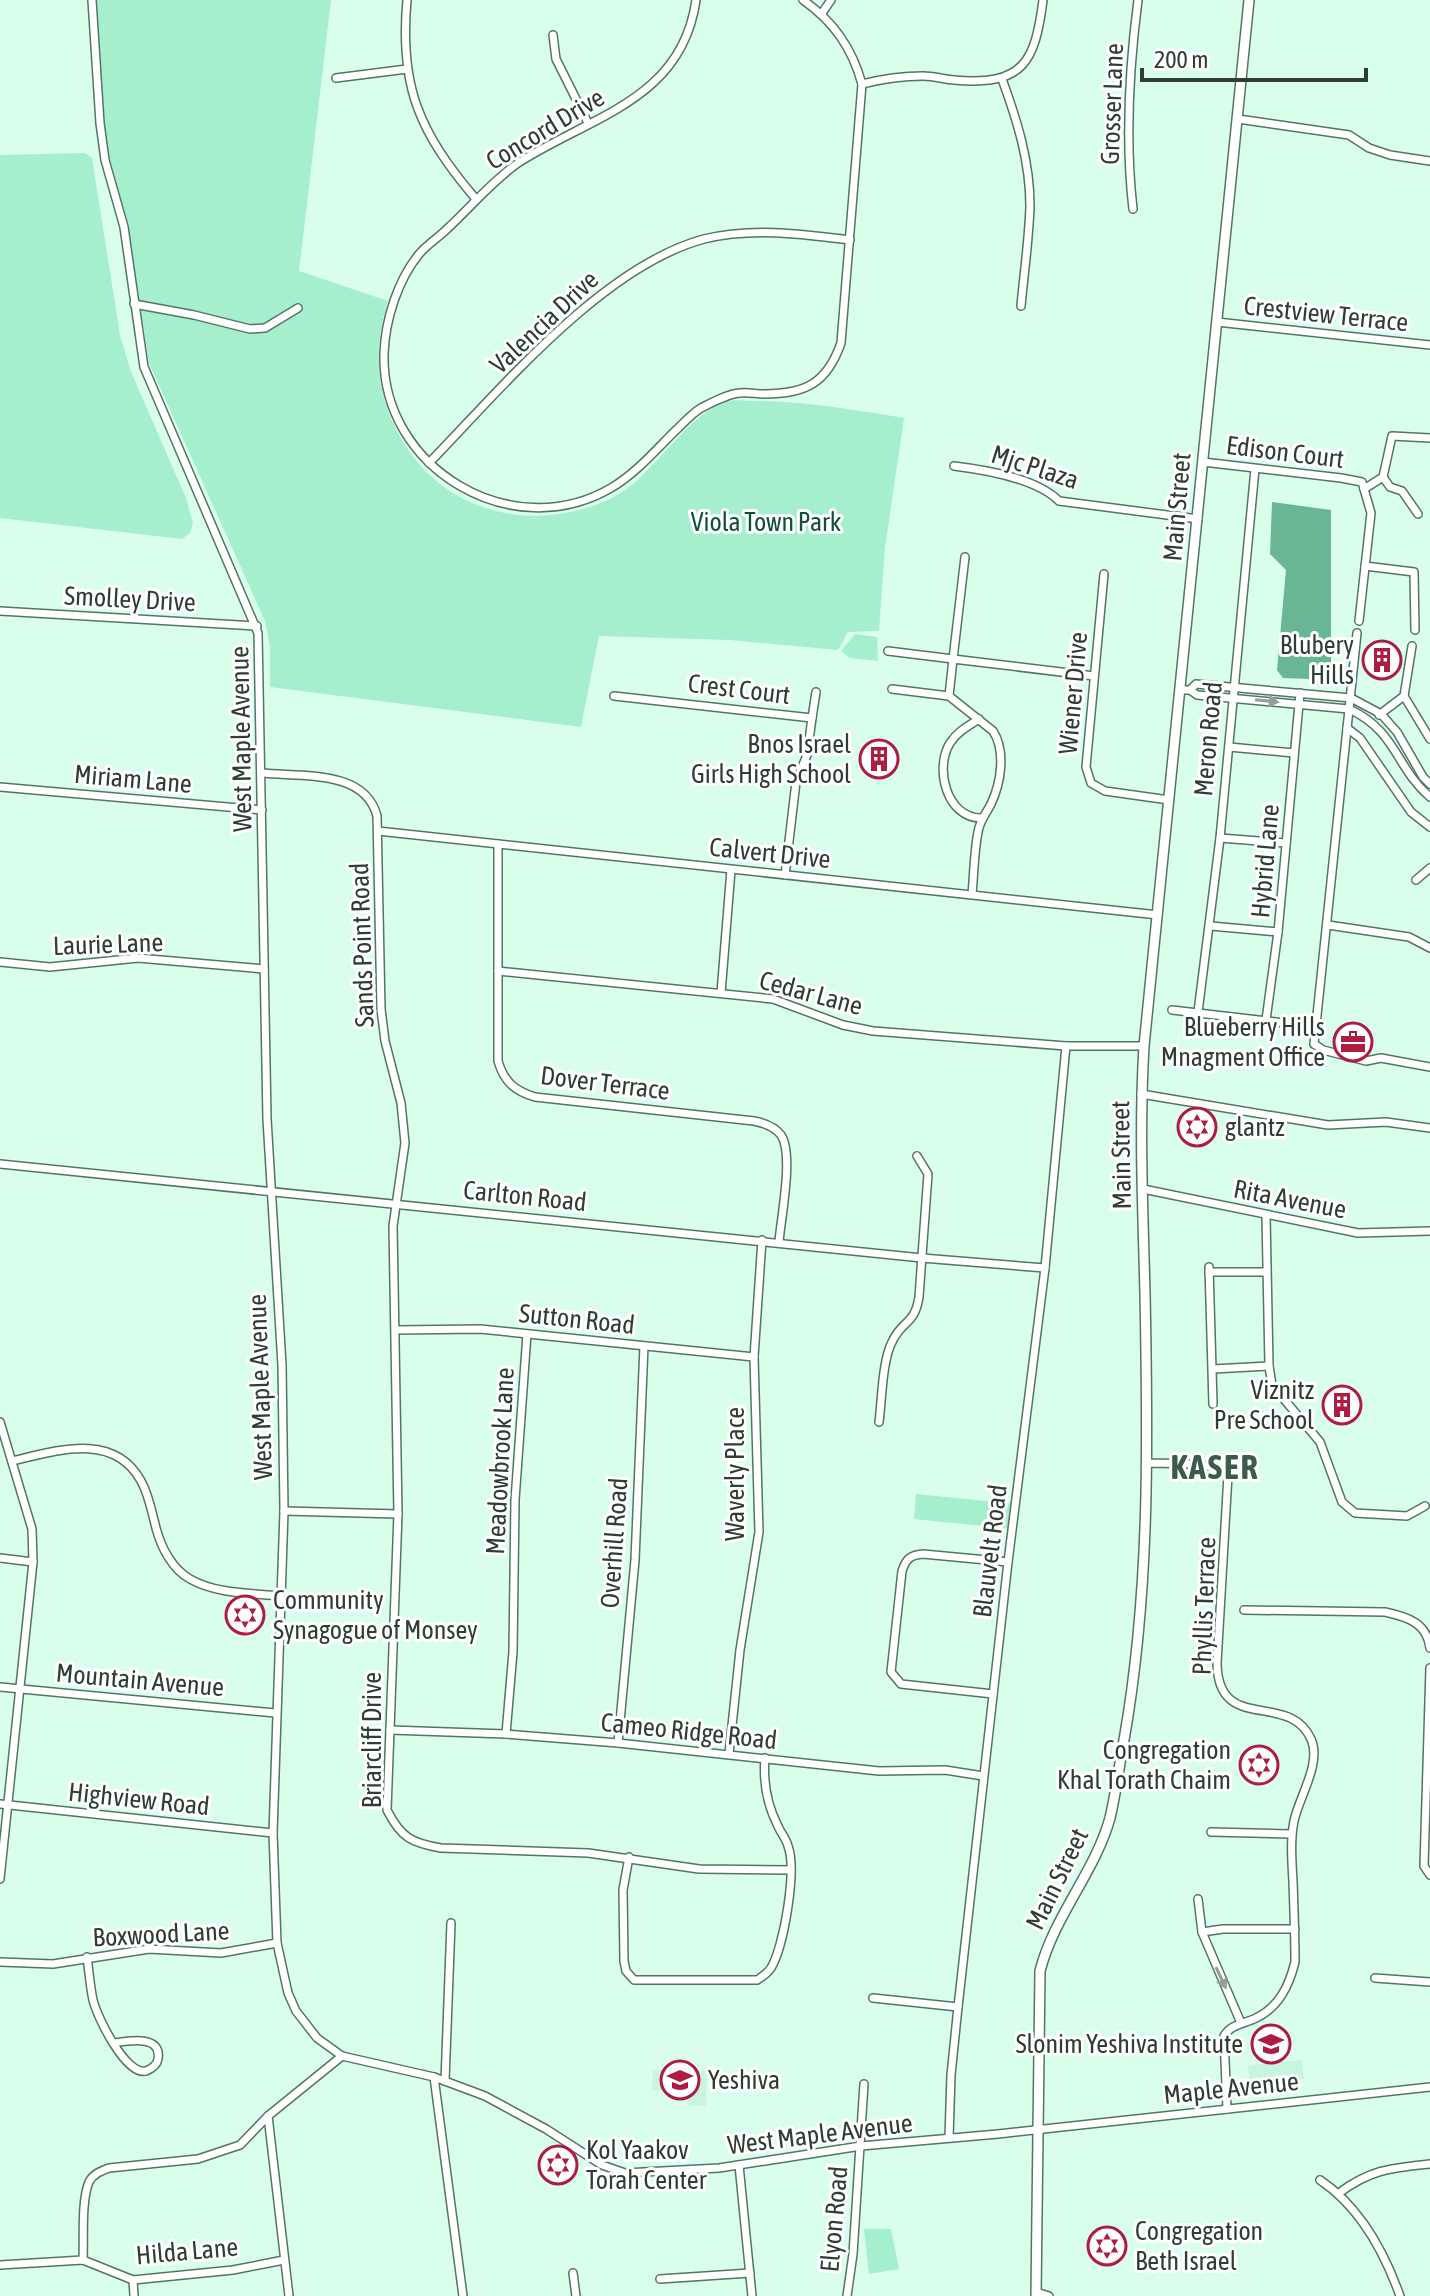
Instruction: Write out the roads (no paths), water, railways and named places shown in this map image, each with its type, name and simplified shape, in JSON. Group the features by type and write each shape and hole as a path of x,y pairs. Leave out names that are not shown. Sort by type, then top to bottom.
{"main road":[{"name":"Main Street","path":"1036,2294 1040,1971 1054,1931 1103,1838 1110,1817 1128,1718 1140,1620 1148,1463 1141,1094 1144,1046 1169,800 1186,690 1203,462 1249,0"}],"street":[{"name":"West Maple Avenue","path":"92,0 105,160 124,227 144,367 257,626 260,655 264,969 271,1191 282,1365 284,1511 273,1833 277,1943 288,1993 296,2011 317,2038 342,2056 434,2077 485,2096 546,2129 602,2165 625,2173 739,2165 861,2146 1036,2129"},
{"path":"407,0 407,69 421,120 444,161 475,198"},
{"name":"Concord Drive","path":"696,0 693,19 679,52 663,76 634,100 515,166 475,198 420,253 399,289 388,321 384,353 385,383 404,434 429,463 455,485 496,503 526,509 583,501 612,488 695,411 706,405 740,393 786,394 809,388 826,375 841,343 850,240"},
{"path":"803,0 822,13 844,41 856,62 862,84 850,240"},
{"path":"822,13 831,0"},
{"path":"862,84 894,77 1002,79 1021,67 1031,55 1037,42 1043,0"},
{"name":"Grosser Lane","path":"1133,209 1129,90 1138,0"},
{"path":"553,35 556,59 588,123"},
{"path":"336,78 407,69"},
{"path":"1002,79 1018,124 1029,194 1021,306"},
{"path":"1238,119 1349,135 1369,148 1390,155 1430,161"},
{"name":"Valencia Drive","path":"429,463 534,356 608,287 654,259 704,239 749,232 850,240"},
{"path":"134,304 250,329 265,328 298,308"},
{"name":"Crestview Terrace","path":"1217,322 1430,345"},
{"path":"1418,514 1402,491 1390,487 1383,477 1392,436 1430,438"},
{"name":"Edison Court","path":"1203,462 1363,486"},
{"name":"Mjc Plaza","path":"954,466 1043,487 1059,501 1198,519"},
{"name":"Meron Road","path":"1198,1012 1211,926 1255,469"},
{"path":"1359,621 1371,513 1363,486 1383,477"},
{"path":"949,696 965,557"},
{"path":"1365,566 1414,572 1415,630"},
{"name":"Wiener Drive","path":"1104,574 1086,767 1091,783 1105,791 1169,800"},
{"name":"Smolley Drive","path":"0,611 257,626"},
{"path":"1357,633 1314,1044 1323,1050 1366,1061 1381,1058 1430,1067"},
{"path":"1412,646 1404,696 1430,739"},
{"path":"888,651 1094,676"},
{"path":"1186,690 1196,684 1351,698 1381,714 1397,732 1430,784"},
{"path":"892,689 949,696 993,731 1001,749 995,795 981,818 977,834 972,894"},
{"path":"1186,690 1197,695 1349,709 1373,722 1384,733 1418,787 1430,797"},
{"path":"812,718 816,692"},
{"name":"Hybrid Lane","path":"1266,1020 1278,932 1300,693"},
{"name":"Crest Court","path":"614,696 812,718 807,755 796,782 785,875"},
{"path":"1373,722 1404,696"},
{"path":"979,719 962,729 950,742 943,773 949,796 955,805 972,818 981,818"},
{"path":"1347,728 1360,738 1411,812 1430,827"},
{"path":"1229,747 1294,753"},
{"name":"Sands Point Road","path":"262,773 339,781 358,787 373,804 378,831 381,1009 385,1041 401,1103 405,1143 396,1203"},
{"name":"Miriam Lane","path":"0,787 262,810"},
{"name":"Calvert Drive","path":"378,831 1158,915"},
{"path":"1220,838 1286,843"},
{"name":"Dover Terrace","path":"498,844 498,1061 506,1080 521,1093 535,1097 754,1121 775,1128 782,1137 786,1153 779,1242"},
{"path":"1416,880 1430,868"},
{"path":"721,993 731,870"},
{"path":"1328,925 1409,937 1430,948"},
{"path":"1211,926 1278,932"},
{"name":"Laurie Lane","path":"0,962 64,966 138,958 264,969"},
{"name":"Cedar Lane","path":"498,971 773,999 843,1025 873,1031 1066,1046"},
{"path":"1172,1010 1293,1024"},
{"path":"1066,1046 1144,1046"},
{"name":"Blauvelt Road","path":"949,2138 958,2007 1045,1268 1066,1046"},
{"path":"1141,1094 1328,1125 1386,1122 1430,1128"},
{"path":"879,1422 891,1341 911,1321 917,1310 928,1174 917,1156"},
{"name":"Carlton Road","path":"0,1164 1045,1268"},
{"name":"Rita Avenue","path":"1143,1189 1358,1233 1430,1231"},
{"name":"Briarcliff Drive","path":"396,1203 393,1226 398,1514 387,1810 396,1827 420,1844 441,1848 629,1857 699,1869 790,1870"},
{"path":"1266,1215 1272,1385 1320,1442 1342,1502 1355,1513 1407,1516 1425,1506"},
{"name":"Waverly Place","path":"729,1754 740,1650 759,1532 754,1357 762,1240"},
{"path":"1213,1404 1209,1270 1266,1272"},
{"name":"Sutton Road","path":"396,1330 480,1329 754,1357"},
{"name":"Meadowbrook Lane","path":"506,1734 513,1652 515,1500 527,1334"},
{"name":"Overhill Road","path":"618,1743 635,1560 644,1346"},
{"path":"1213,1369 1269,1366"},
{"path":"0,1422 32,1529 33,1562 4,1804 0,1879"},
{"path":"12,1461 69,1448 93,1448 115,1455 142,1481 159,1540 172,1563 187,1578 206,1587 280,1596"},
{"name":"Phyllis Terrace","path":"1148,1463 1215,1467 1228,1475 1217,1676 1220,1687 1233,1703 1243,1708 1291,1717 1311,1738 1313,1759 1291,1834 1295,1962 1284,1993 1269,2009 1226,2031 1222,2042 1227,2109"},
{"path":"284,1511 398,1514"},
{"path":"993,1694 901,1684 891,1672 893,1646 905,1560 923,1554 1008,1562"},
{"path":"0,1558 33,1562"},
{"path":"1244,1610 1385,1612 1401,1615 1419,1624 1426,1632 1430,1648"},
{"path":"1430,1668 1424,1866 1430,1875"},
{"name":"Mountain Avenue","path":"0,1687 275,1713"},
{"name":"Cameo Ridge Road","path":"390,1730 506,1734 729,1754 864,1770 945,1770 983,1776"},
{"path":"629,1857 623,1890 624,1961 626,1971 634,1980 757,1980 768,1973 785,1920 790,1870 789,1848 766,1795 763,1781 765,1758"},
{"name":"Highview Road","path":"4,1804 273,1833"},
{"path":"1211,1832 1291,1834"},
{"path":"1198,1899 1202,1932 1241,2023"},
{"path":"445,2081 451,1923"},
{"path":"1202,1932 1295,1929"},
{"name":"Boxwood Lane","path":"0,1962 53,1964 149,1949 221,1953 277,1943"},
{"path":"87,1957 93,2001 114,2043 133,2069 141,2072 150,2070 157,2063 159,2056 147,2041 137,2039 114,2043"},
{"path":"1375,1978 1430,1982"},
{"path":"873,1998 958,2007"},
{"path":"83,2260 86,2195 89,2181 96,2173 109,2168 198,2159 240,2145 268,2116 342,2056"},
{"path":"434,2077 463,2296"},
{"name":"Elyon Road","path":"847,2296 853,2254 864,2084"},
{"name":"Maple Avenue","path":"1036,2129 1430,2087"},
{"path":"268,2116 289,2296"},
{"path":"1339,2193 1359,2178 1380,2171 1430,2164"},
{"path":"739,2165 752,2296"},
{"path":"1320,2180 1339,2193 1366,2226 1390,2268 1400,2296"},
{"name":"Hilda Lane","path":"0,2265 83,2260 133,2280 233,2270 284,2260"},
{"path":"573,2273 576,2296"},
{"path":"660,2279 750,2273"},
{"path":"133,2280 134,2296"},
{"path":"1036,2294 1049,2296"}],"place":[{"name":"Blubery Hills","path":"1382,660"},
{"name":"Bnos Israel Girls High School","path":"879,759"},
{"name":"Blueberry Hills Mnagment Office","path":"1353,1042"},
{"name":"glantz","path":"1197,1127"},
{"name":"Viznitz Pre School","path":"1342,1405"},
{"name":"Community Synagogue of Monsey","path":"245,1615"},
{"name":"Congregation Khal Torath Chaim","path":"1259,1765"},
{"name":"Slonim Yeshiva Institute","path":"1271,2044"},
{"name":"Yeshiva","path":"680,2080"},
{"name":"Kol Yaakov Torah Center","path":"558,2165"},
{"name":"Congregation Beth Israel","path":"1107,2246"}],"district":[{"name":"KASER","path":"1215,1467"}],"park label":[{"name":"Viola Town Park","path":"766,522"}]}
